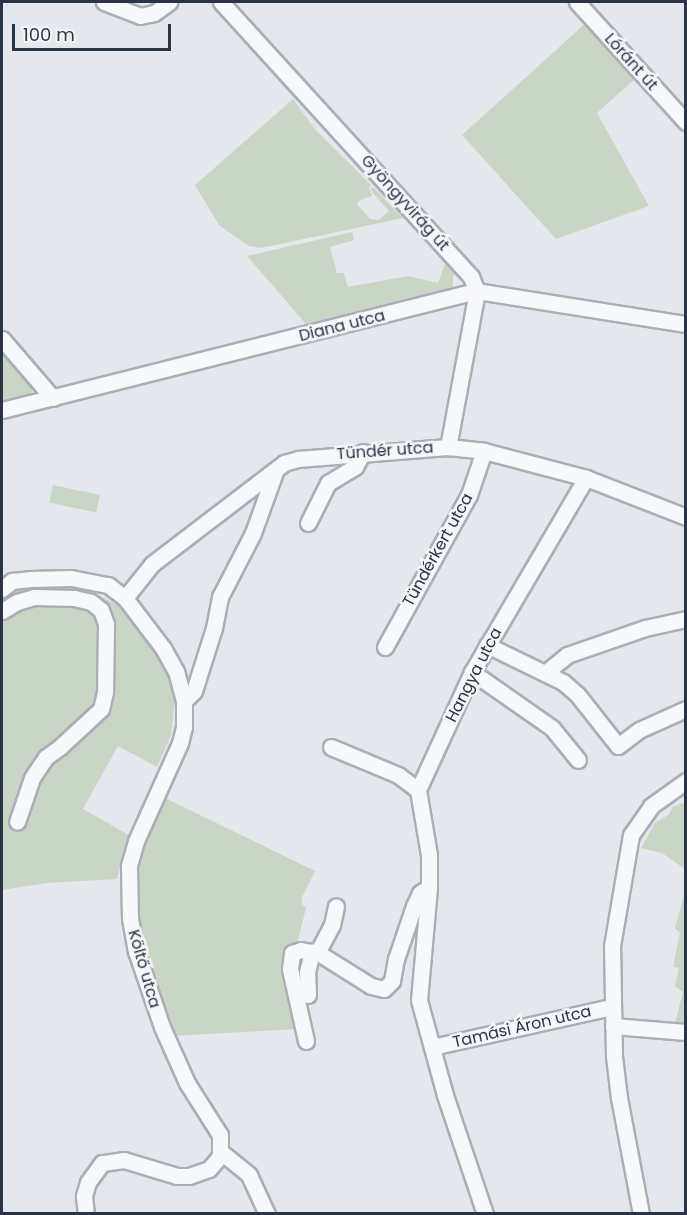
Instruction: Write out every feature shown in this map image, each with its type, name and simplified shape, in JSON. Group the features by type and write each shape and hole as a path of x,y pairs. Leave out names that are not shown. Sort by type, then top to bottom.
{"street":[{"path":"104,2 140,15 154,13 169,2"},
{"name":"Gyöngyvirág út","path":"221,2 435,236 471,277 477,291"},
{"name":"Lóránt út","path":"577,2 686,122"},
{"path":"448,447 477,291"},
{"name":"Diana utca","path":"2,410 477,291 686,324"},
{"path":"2,339 52,398"},
{"name":"Tündér utca","path":"125,598 152,564 284,463 298,459 448,447 483,451 586,478 686,517"},
{"name":"Tündérkert utca","path":"385,647 470,495 483,451"},
{"path":"308,523 328,483 354,467 363,452"},
{"path":"184,700 194,691 214,628 220,597 253,533 275,472"},
{"name":"Hangya utca","path":"418,790 472,672 586,478"},
{"name":"Költő utca","path":"2,589 18,580 71,578 108,585 125,598 163,648 176,671 184,700 184,727 180,743 136,842 129,866 130,918 136,951 162,1027 187,1083 219,1135 221,1152"},
{"path":"2,611 17,602 34,597 74,598 91,602 101,610 106,624 105,692 101,709 46,757 32,778 17,822"},
{"path":"545,673 567,655 645,628 686,619"},
{"path":"488,645 563,682 577,694 618,746 639,730 686,709"},
{"path":"472,672 552,728 578,760"},
{"path":"331,747 398,775 418,790 429,855 429,887 419,999 445,1095 485,1214"},
{"path":"641,1214 619,1098 611,1007 612,946 631,835 651,806 686,781"},
{"path":"306,1041 289,963 292,953 312,952 332,959 370,986 378,989 390,986 396,959 414,906 420,893 429,887"},
{"path":"308,995 306,972 312,952 332,925 336,906"},
{"name":"Tamási Áron utca","path":"432,1047 611,1007"},
{"name":"Tamási Áron utca","path":"612,1026 686,1032"},
{"path":"86,1214 84,1196 88,1182 102,1163 124,1160 177,1176 189,1176 209,1169 221,1152 249,1175 267,1214"}],"green space":[{"path":"588,21 638,76 597,113 649,206 556,239 462,135"},
{"path":"293,99 314,128 371,185 369,188 372,196 360,200 357,204 370,219 379,220 389,211 370,189 373,187 403,218 261,248 249,246 219,225 195,185"},
{"path":"352,232 354,240 330,247 337,273 344,273 348,287 408,276 438,283 445,264 456,273 453,277 453,287 306,324 247,256"},
{"path":"2,351 31,384 33,389 29,397 2,404"},
{"path":"53,485 100,495 96,513 49,503"},
{"path":"85,588 121,607 154,648 166,669 175,700 171,735 157,767 118,746 83,809 129,835 117,879 47,883 2,890 2,596 17,589"},
{"path":"165,798 315,871 302,897 302,904 306,908 296,948 297,1029 171,1036 146,963 136,915 135,865 142,844"},
{"path":"685,802 685,869 662,853 641,848 655,823 668,815 673,807"},
{"path":"685,892 685,1026 675,1023 683,992 675,986 679,968 673,967 680,933 675,928"}]}
